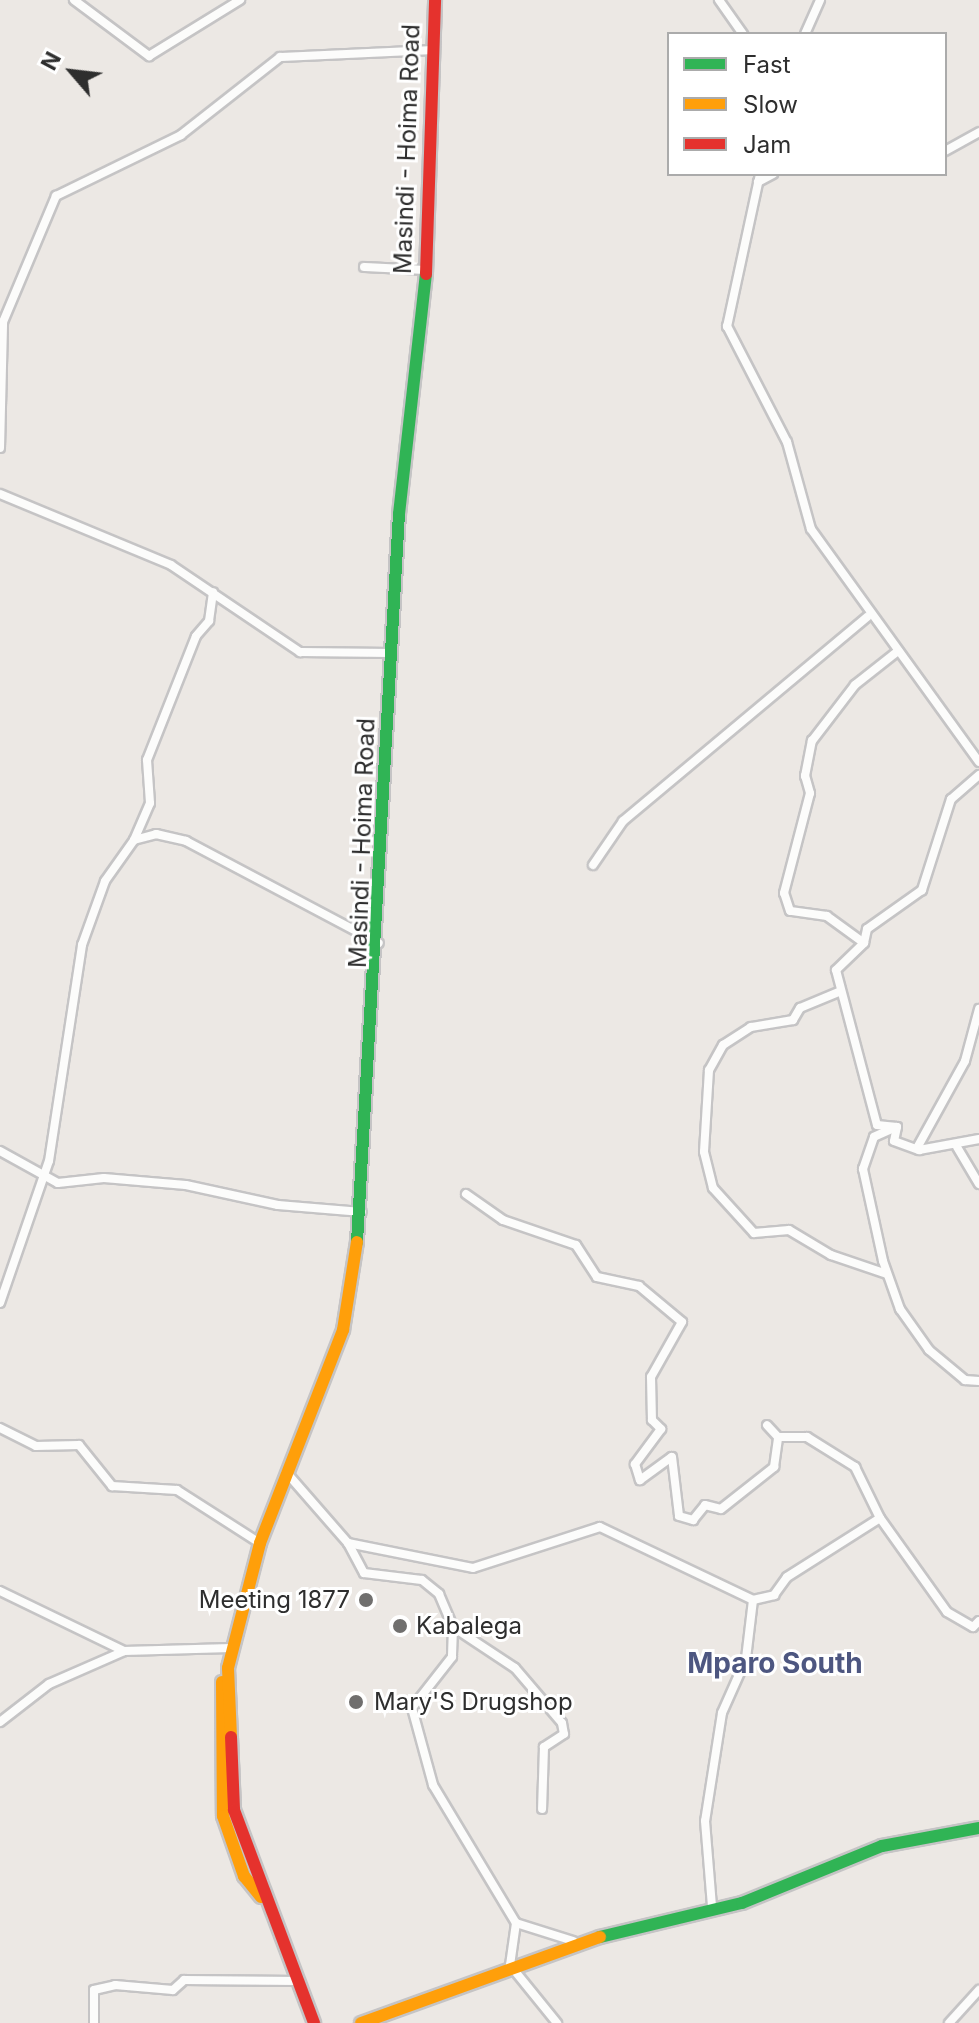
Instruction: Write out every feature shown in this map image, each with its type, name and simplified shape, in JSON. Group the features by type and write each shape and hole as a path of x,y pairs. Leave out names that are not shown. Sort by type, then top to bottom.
{"main road":[{"name":"Masindi - Hoima Road","path":"314,2023 263,1900 230,1792 228,1668 260,1543 343,1330 362,1212 379,943 391,653 426,270 435,0"},
{"path":"361,2023 510,1965 577,1943 816,1878 882,1846 979,1828"}],"street":[{"path":"74,0 149,56 240,0"},
{"path":"719,0 742,32"},
{"path":"806,32 820,0"},
{"path":"0,448 3,322 56,196 181,135 280,57 435,50"},
{"path":"947,150 979,132"},
{"path":"759,178 727,326 787,442 811,529 868,616 898,651 979,762"},
{"path":"364,267 426,270"},
{"path":"0,494 139,549 213,592 300,652 328,658 391,653"},
{"path":"0,1303 45,1172 82,945 105,881 134,840 150,803 147,760 195,638 209,621 213,592"},
{"path":"593,865 623,821 868,616"},
{"path":"864,943 827,916 790,911 784,893 810,793 805,776 812,741 855,685 898,651"},
{"path":"897,1127 877,1125 869,1107 841,991 838,963 864,943 867,929 922,890 951,799 979,775"},
{"path":"134,840 156,834 186,841 379,943"},
{"path":"841,991 800,1008 793,1020 751,1027 723,1045 707,1081 704,1152 713,1188 754,1233 789,1230 831,1255 887,1274"},
{"path":"917,1148 965,1061 979,1009"},
{"path":"897,1127 894,1141 917,1148 957,1147 979,1139"},
{"path":"897,1127 874,1137 863,1169 887,1274 900,1309 929,1350 965,1380 979,1381"},
{"path":"957,1147 979,1184"},
{"path":"0,1151 45,1172 58,1183 104,1178 186,1185 278,1205 362,1212"},
{"path":"466,1194 503,1220 576,1245 597,1277 639,1286 682,1322 651,1377 652,1420 661,1429 635,1464 640,1480 672,1457 679,1516 693,1520 705,1505 721,1509 749,1493 774,1467 778,1437"},
{"path":"767,1425 778,1437 807,1437 855,1467 880,1518 947,1612 973,1627 979,1621"},
{"path":"0,1428 36,1446 79,1445 112,1486 177,1490 260,1543"},
{"path":"286,1472 348,1543 370,1577 400,1575 433,1586 453,1627 515,1668 562,1723 564,1734 544,1747 542,1809"},
{"path":"348,1543 473,1568 600,1527 753,1600 774,1595 787,1577 880,1518"},
{"path":"0,1591 124,1651"},
{"path":"712,1906 705,1821 722,1713 746,1659 753,1600"},
{"path":"453,1627 447,1670 416,1698 413,1714 454,1829 516,1923 577,1943"},
{"path":"0,1722 49,1684 124,1651 231,1648"},
{"path":"516,1923 510,1965 557,2023"},
{"path":"94,2023 94,1990 298,1981"},
{"path":"949,2023 979,1990"}],"traffic: fast":[{"path":"357,1242 399,514 426,274"},
{"path":"600,1937 742,1903 882,1846 979,1828"}],"traffic: slow":[{"path":"231,1737 228,1668 260,1543 343,1330 357,1242"},
{"path":"222,1682 223,1816 244,1876 261,1897"},
{"path":"361,2023 600,1937"}],"traffic: jam":[{"path":"426,274 435,0"},
{"path":"231,1737 234,1810 314,2023"}],"place":[{"name":"Meeting 1877","path":"366,1600"},
{"name":"Kabalega","path":"400,1626"},
{"name":"Mary'S Drugshop","path":"356,1702"}],"district":[{"name":"Mparo South","path":"775,1663"}]}
